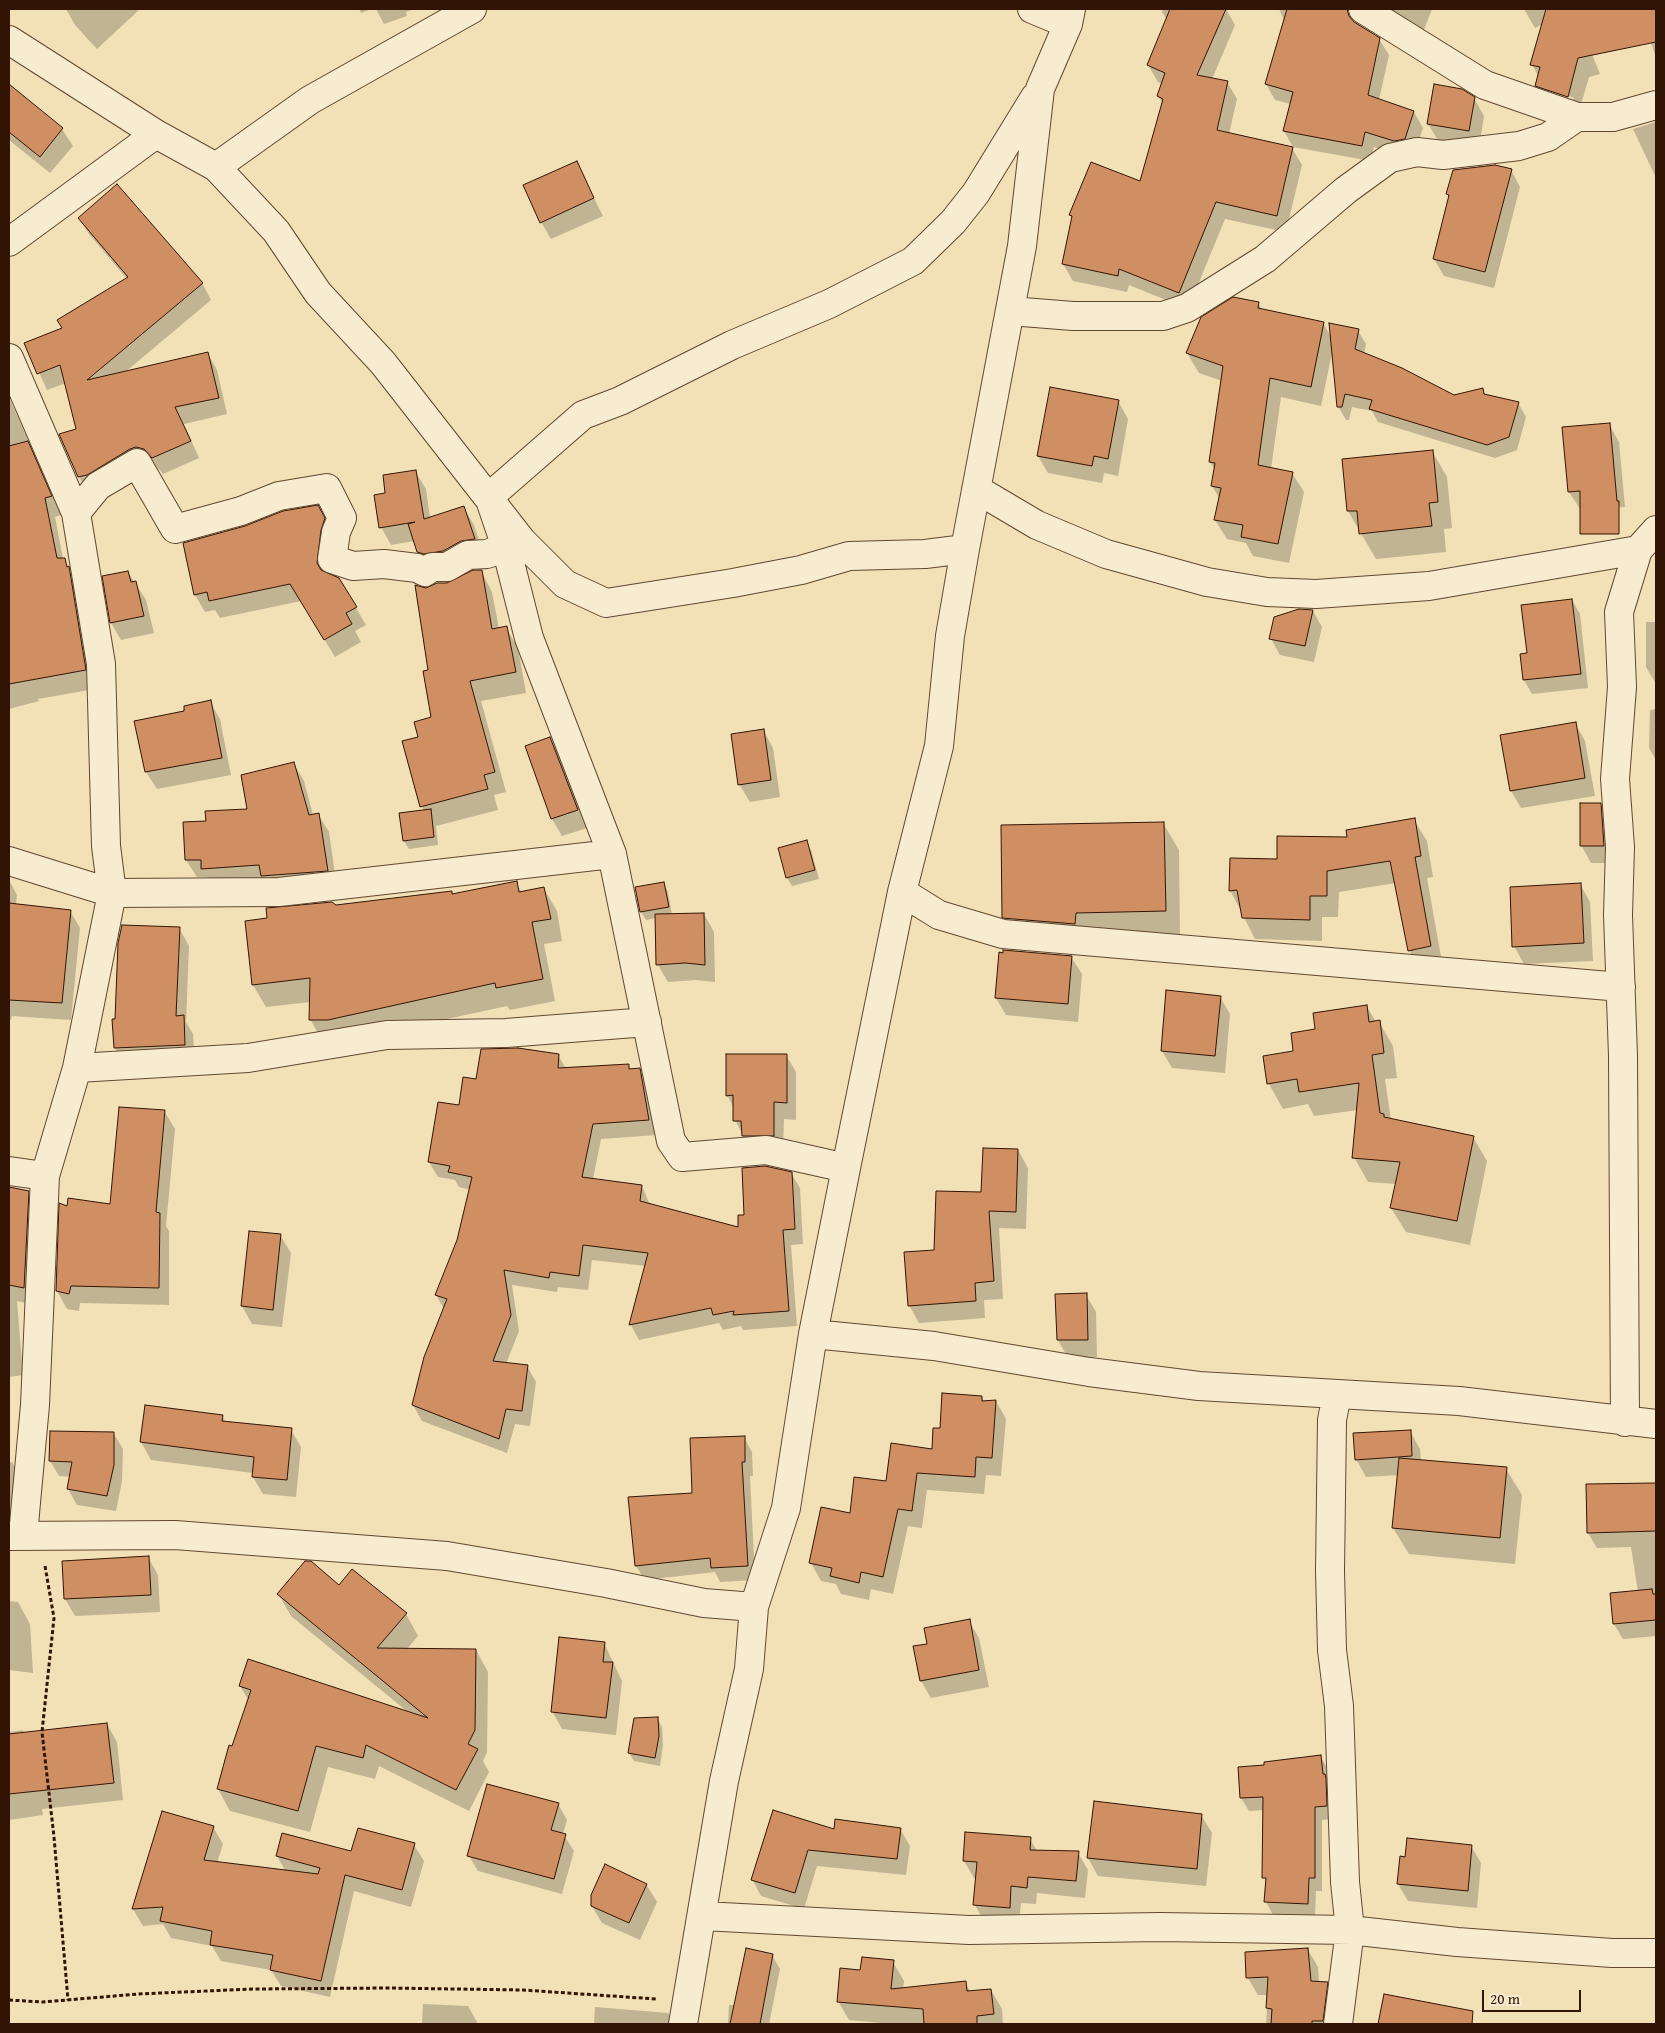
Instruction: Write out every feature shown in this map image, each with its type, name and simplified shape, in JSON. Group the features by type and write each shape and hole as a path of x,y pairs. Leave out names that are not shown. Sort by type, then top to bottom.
{"street":[{"path":"216,167 310,100 472,9"},
{"path":"489,496 583,415 620,401 732,345 829,304 913,261 953,222 976,194 1040,89 1069,16 1032,9"},
{"path":"1363,9 1485,85 1577,118 1613,117 1656,105"},
{"path":"9,40 156,134 216,167 276,231 318,293 384,363 522,541 565,584 606,603 733,584 801,570 849,556 925,554 965,550"},
{"path":"685,2013 703,1916 724,1781 749,1669 754,1607 786,1508 813,1334 846,1168 902,892 939,746 950,636 1022,246 1040,89"},
{"path":"1010,311 1073,316 1163,316 1187,308 1265,259 1346,190 1390,158 1417,152 1442,155 1519,146 1548,137 1577,118"},
{"path":"9,242 156,134"},
{"path":"9,358 76,513 101,664 106,846 112,893 77,1068 44,1176 35,1405 16,1535 175,1535 447,1556 606,1583 704,1603 754,1607"},
{"path":"76,513 98,486 137,462 175,529 241,511 279,496 327,488 342,518 336,532 332,559 354,566 384,564 417,568 425,572 432,567 446,567 468,555 487,554 506,547"},
{"path":"976,489 1037,525 1106,554 1207,582 1267,592 1316,594 1429,586 1638,550"},
{"path":"489,496 506,547 529,638 612,854 671,1141 682,1157 766,1150 846,1168"},
{"path":"1625,1422 1626,1340 1621,987 1618,915 1620,846 1615,779 1622,687 1619,612 1638,550 1656,530"},
{"path":"9,861 112,893 279,892 612,854"},
{"path":"902,892 939,916 1003,934 1621,987"},
{"path":"77,1068 248,1058 387,1036 506,1033 647,1022"},
{"path":"9,1171 44,1176"},
{"path":"813,1334 934,1346 1089,1372 1199,1386 1459,1402 1656,1424"},
{"path":"1337,1394 1332,1420 1330,1571 1332,1650 1339,1706 1345,1882 1350,1930 1338,2024"},
{"path":"703,1916 969,1930 1160,1927 1350,1930 1457,1942 1612,1953 1656,1953"}],"path":[{"path":"16,1535 47,1570 54,1618 42,1732 54,1837 68,2000"},
{"path":"9,2000 68,2000 138,1994 252,1989 389,1988 523,1990 685,2013"}],"building":[{"path":"1170,9 1226,9 1197,75 1228,81 1217,130 1293,147 1277,216 1216,202 1179,293 1119,269 1118,276 1062,264 1072,216 1069,215 1091,162 1140,181 1163,99 1157,96 1165,73 1147,65"},
{"path":"1287,9 1347,9 1349,16 1354,22 1380,38 1368,95 1414,111 1405,139 1394,141 1365,132 1362,146 1283,131 1293,92 1265,84"},
{"path":"1546,9 1656,9 1656,42 1578,58 1568,97 1535,86 1540,67 1530,65"},
{"path":"9,84 63,128 40,157 9,132"},
{"path":"1434,84 1462,89 1475,97 1469,131 1427,124"},
{"path":"577,161 594,198 540,223 523,185"},
{"path":"1495,165 1512,169 1485,272 1433,259 1449,195 1446,194 1453,170"},
{"path":"117,184 203,283 87,380 208,352 219,398 175,407 191,441 152,458 144,449 136,447 87,475 78,477 59,434 76,429 60,365 37,374 24,343 62,328 57,320 128,277 78,218"},
{"path":"1233,297 1259,302 1258,308 1324,322 1311,387 1270,378 1258,465 1293,472 1278,544 1241,537 1243,525 1214,520 1221,488 1211,486 1215,463 1209,462 1223,366 1186,353 1201,317"},
{"path":"1329,323 1359,329 1355,349 1402,368 1454,395 1483,388 1484,394 1519,402 1509,437 1487,445 1369,409 1372,400 1345,394 1342,407 1337,407"},
{"path":"1050,387 1119,400 1108,459 1094,456 1092,466 1037,456"},
{"path":"1610,423 1617,501 1619,501 1619,534 1580,534 1580,491 1568,492 1562,427"},
{"path":"28,441 52,496 45,498 57,558 65,558 67,567 69,566 86,670 9,684 9,446"},
{"path":"1433,450 1438,502 1429,503 1432,526 1359,534 1357,511 1347,511 1342,459"},
{"path":"416,470 424,519 464,506 475,539 461,541 443,551 424,554 417,552 408,524 415,522 379,528 374,495 385,493 383,475"},
{"path":"318,505 325,518 321,530 317,563 321,570 339,578 357,607 346,613 352,624 324,640 290,584 209,601 207,592 194,595 183,543 245,526 283,511"},
{"path":"473,570 482,570 492,629 507,626 516,672 470,681 495,772 484,775 488,789 420,807 402,741 418,737 414,722 431,717 423,671 428,670 415,585 426,588 437,583 447,583"},
{"path":"128,571 131,582 136,581 144,616 110,623 102,576"},
{"path":"1572,599 1581,674 1523,680 1520,654 1527,653 1521,605"},
{"path":"1299,609 1313,610 1305,646 1269,639 1274,617"},
{"path":"211,700 222,758 145,772 134,721 184,711 184,706"},
{"path":"1576,722 1585,778 1510,791 1500,735"},
{"path":"764,729 771,780 738,785 731,734"},
{"path":"550,737 578,810 551,819 525,746"},
{"path":"294,762 309,815 319,813 328,871 261,876 259,865 201,869 201,860 185,860 183,822 206,821 205,811 247,809 241,775"},
{"path":"1580,803 1601,803 1604,846 1580,846"},
{"path":"431,809 434,837 403,841 399,813"},
{"path":"1415,818 1421,856 1415,857 1431,946 1408,951 1390,861 1327,871 1327,896 1310,896 1310,920 1242,918 1237,890 1229,891 1230,858 1277,859 1277,836 1347,837 1346,830"},
{"path":"1164,822 1166,911 1076,913 1075,924 1002,918 1001,825"},
{"path":"807,840 815,870 786,878 778,848"},
{"path":"517,881 519,892 544,887 551,919 532,922 543,979 496,988 495,983 328,1020 309,1020 310,978 252,985 245,921 267,918 266,908 332,902 336,905 452,891 452,894"},
{"path":"664,882 669,907 640,912 635,887"},
{"path":"1581,883 1584,943 1512,947 1510,887"},
{"path":"9,903 71,910 62,1003 9,1000"},
{"path":"704,913 705,965 685,963 656,965 655,914"},
{"path":"122,925 180,927 176,1016 184,1015 185,1045 114,1048 112,1019 115,1019 118,943"},
{"path":"1003,950 1072,956 1068,1004 995,998 999,952 1003,953"},
{"path":"1166,990 1221,996 1215,1056 1161,1051"},
{"path":"1367,1005 1369,1022 1380,1020 1384,1053 1372,1055 1380,1113 1384,1114 1384,1117 1474,1136 1457,1221 1390,1208 1400,1162 1352,1158 1359,1083 1299,1092 1297,1079 1267,1084 1263,1056 1293,1051 1291,1033 1315,1029 1313,1013"},
{"path":"518,1048 559,1054 558,1068 629,1064 629,1069 640,1068 649,1120 593,1124 582,1177 642,1185 640,1201 738,1227 738,1215 744,1215 742,1168 765,1166 792,1172 795,1229 783,1230 789,1311 733,1315 734,1311 713,1315 711,1308 629,1325 648,1253 583,1245 579,1276 550,1272 549,1278 504,1270 511,1315 493,1361 528,1365 522,1411 506,1409 499,1439 412,1405 424,1357 447,1299 435,1295 457,1240 472,1177 448,1172 450,1166 428,1162 438,1102 459,1105 463,1077 476,1079 481,1049"},
{"path":"726,1054 787,1054 787,1103 774,1102 774,1136 742,1136 741,1121 733,1121 733,1095 726,1096"},
{"path":"119,1107 165,1110 156,1212 160,1213 159,1288 71,1286 69,1294 56,1291 59,1203 67,1206 68,1198 110,1204"},
{"path":"983,1148 1018,1149 1016,1212 989,1211 994,1281 975,1283 976,1301 908,1306 904,1252 934,1250 936,1191 981,1192"},
{"path":"9,1187 29,1191 24,1288 9,1285"},
{"path":"249,1231 281,1234 273,1310 241,1306"},
{"path":"1087,1293 1088,1340 1057,1340 1055,1294"},
{"path":"942,1393 982,1396 982,1401 996,1400 992,1458 976,1457 975,1477 917,1473 912,1511 898,1509 883,1577 861,1572 859,1583 830,1576 832,1568 809,1563 821,1507 850,1513 854,1477 886,1481 891,1443 932,1449 933,1428 940,1428"},
{"path":"145,1405 223,1415 222,1421 292,1428 287,1480 252,1477 254,1457 140,1442"},
{"path":"1411,1430 1412,1456 1355,1460 1353,1433"},
{"path":"50,1431 114,1432 114,1465 107,1496 67,1489 72,1462 49,1461"},
{"path":"745,1436 745,1462 742,1462 748,1566 711,1568 710,1558 635,1566 628,1497 692,1493 690,1438"},
{"path":"1399,1458 1507,1467 1500,1538 1392,1528"},
{"path":"1656,1483 1656,1531 1587,1533 1586,1484"},
{"path":"149,1556 151,1595 64,1599 62,1561"},
{"path":"305,1561 311,1561 339,1585 352,1569 407,1613 377,1648 476,1649 475,1730 468,1744 478,1749 456,1790 366,1745 363,1758 316,1746 298,1811 217,1789 229,1745 232,1746 251,1690 239,1686 248,1659 428,1718 277,1594"},
{"path":"1652,1589 1653,1594 1656,1594 1656,1620 1613,1624 1610,1593"},
{"path":"970,1619 979,1670 920,1681 913,1646 927,1644 924,1628"},
{"path":"559,1637 605,1642 603,1662 613,1662 606,1718 551,1712"},
{"path":"658,1717 659,1736 655,1758 628,1753 634,1718"},
{"path":"107,1723 114,1783 9,1794 9,1734"},
{"path":"1321,1755 1323,1774 1325,1774 1326,1778 1327,1806 1315,1807 1315,1878 1309,1878 1308,1904 1264,1902 1266,1878 1262,1878 1263,1797 1240,1798 1238,1767 1264,1765 1264,1762"},
{"path":"487,1784 559,1803 551,1830 566,1834 554,1879 467,1856"},
{"path":"1094,1801 1202,1814 1197,1869 1087,1858"},
{"path":"773,1810 834,1829 835,1819 901,1828 897,1859 808,1850 795,1893 751,1880"},
{"path":"162,1811 214,1826 204,1860 318,1874 320,1868 276,1856 282,1833 351,1851 358,1828 415,1843 402,1890 345,1875 321,1981 270,1970 273,1955 210,1945 212,1931 160,1921 163,1907 132,1909"},
{"path":"965,1832 1031,1837 1030,1850 1079,1851 1076,1881 1028,1877 1027,1888 1011,1886 1010,1908 973,1905 977,1862 963,1861"},
{"path":"1407,1838 1472,1845 1468,1891 1397,1884 1400,1856 1405,1857"},
{"path":"605,1864 647,1884 629,1923 591,1906 591,1895"},
{"path":"746,1948 773,1954 760,2024 730,2024"},
{"path":"1308,1948 1311,1981 1328,1982 1323,2021 1312,2021 1312,2024 1271,2024 1272,2009 1266,2008 1268,1977 1246,1978 1245,1952"},
{"path":"862,1957 894,1960 891,1989 966,1981 967,1991 991,1989 994,2014 977,2016 977,2024 924,2024 923,2009 837,2002 840,1968 860,1970"},
{"path":"1384,1994 1473,2011 1472,2024 1378,2024"}]}
